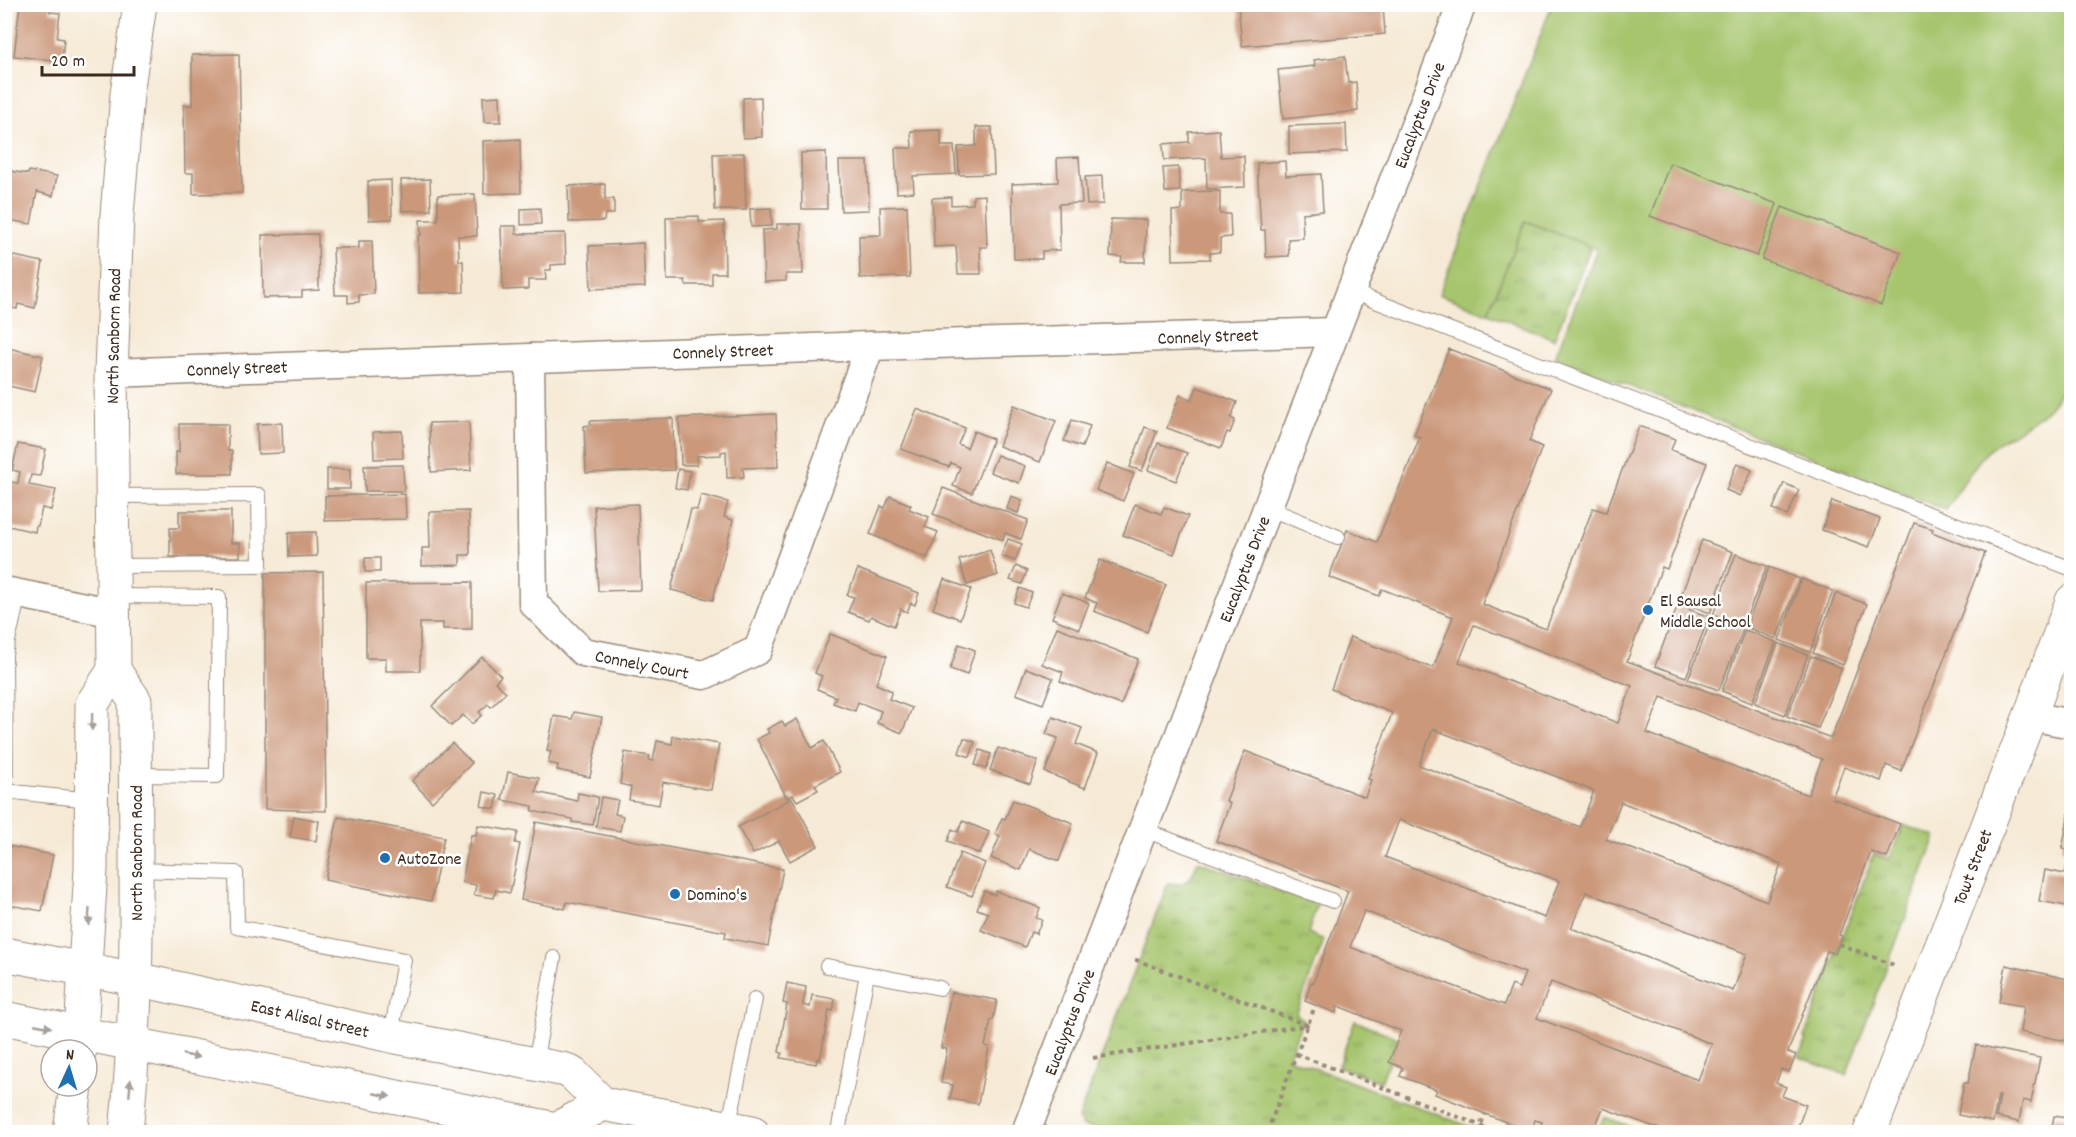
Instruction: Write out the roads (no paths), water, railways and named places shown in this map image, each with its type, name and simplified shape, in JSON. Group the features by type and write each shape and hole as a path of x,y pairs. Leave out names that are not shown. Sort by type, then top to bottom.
{"main road":[{"name":"North Sanborn Road","path":"126,1132 134,1044 136,979 135,701 114,670 111,373 121,160 127,94 140,4"},
{"name":"Towt Street","path":"1870,1132 2072,601"},
{"path":"81,1038 92,869 92,704 114,670"},
{"name":"East Alisal Street","path":"4,954 136,979 391,1036 566,1070 603,1104"},
{"path":"4,1018 68,1038"},
{"path":"99,1043 134,1044 551,1128 558,1128 603,1104 718,1129"},
{"path":"70,1132 74,1098"}],"street":[{"name":"Eucalyptus Drive","path":"1026,1132 1462,4"},
{"name":"Connely Street","path":"111,373 1334,332"},
{"name":"Connely Court","path":"530,358 533,603 583,652 704,675 758,650 870,346"},
{"path":"12,592 115,592"},
{"path":"2030,716 2072,724"}],"lane":[{"path":"1352,292 2072,570"},
{"path":"114,496 259,495 260,565 115,592"},
{"path":"1268,508 1338,537"},
{"path":"12,592 5,654 5,791 91,800"},
{"path":"115,592 219,597 217,776 135,775"},
{"path":"1144,830 1333,901"},
{"path":"137,870 236,873 237,927 404,960 391,1036"},
{"path":"534,1064 554,958"},
{"path":"827,966 940,988"},
{"path":"838,1132 867,974"},
{"path":"718,1129 755,999"}],"place":[{"name":"El Sausal Middle School","path":"1648,610"},
{"name":"AutoZone","path":"385,858"},
{"name":"Domino's","path":"675,894"}]}
